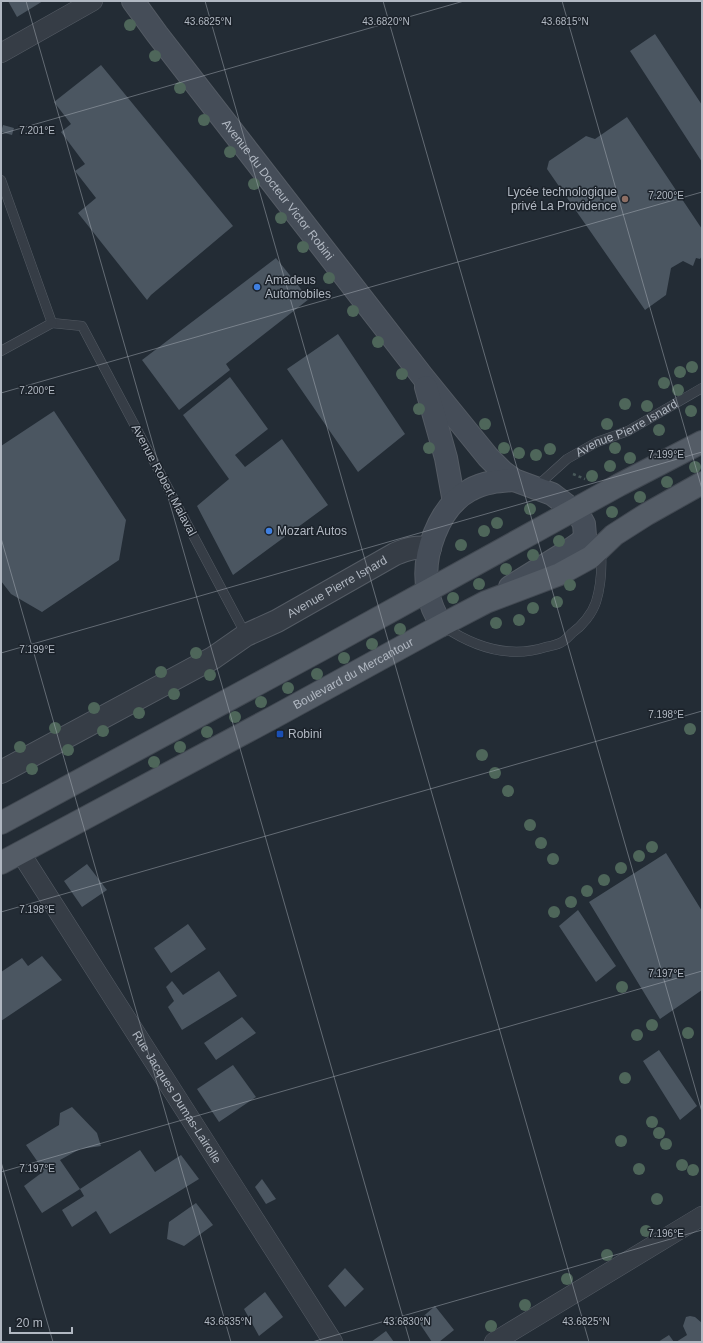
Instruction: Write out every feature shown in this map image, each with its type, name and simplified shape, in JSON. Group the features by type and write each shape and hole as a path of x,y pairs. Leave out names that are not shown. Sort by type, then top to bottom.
{"main road":[{"name":"Avenue du Docteur Victor Robini","path":"134,1 157,34 423,377 488,457 503,472 514,480"},
{"name":"Avenue du Docteur Victor Robini","path":"423,377 446,458 454,502"},
{"path":"1,822 428,591 574,510 702,442"},
{"path":"442,625 434,613 428,591 427,566 430,548 436,530 454,502 469,490 480,485 496,481 514,480 552,494 579,515 584,524 585,536 580,542 486,602"},
{"name":"Boulevard du Mercantour","path":"1,863 486,602 560,574 591,557 614,535 647,514 702,483"}],"street":[{"path":"1,53 93,1"},
{"name":"Avenue Pierre Isnard","path":"1,772 213,658 246,635 277,621 395,554 407,549 418,547 430,548"},
{"name":"Rue Jacques Dumas-Lairolle","path":"20,852 333,1342"},
{"path":"494,1342 702,1216"}],"lane":[{"path":"1,180 52,323 1,351"},
{"name":"Avenue Robert Malaval","path":"52,323 82,326 246,635"},
{"name":"Avenue Pierre Isnard","path":"536,487 567,459 597,442 628,431 702,388"},
{"path":"442,625 460,638 476,645 498,650 514,652 537,650 560,643 581,626 595,604 600,582 601,548"}],"building":[{"path":"8,1 43,1 17,17"},
{"path":"655,34 702,105 702,162 630,51"},
{"path":"101,65 233,226 147,300 78,213 96,198 75,171 85,164 61,132 71,124 54,102"},
{"name":"Lycée technologique privé La Providence","path":"627,117 702,229 702,256 700,259 696,258 693,266 683,261 671,268 666,295 645,310 547,169 549,161 586,136 595,139"},
{"path":"3,125 14,128 12,135 1,132"},
{"path":"276,258 309,299 226,364 230,370 179,410 142,360"},
{"path":"338,334 405,434 358,472 287,369"},
{"path":"230,377 268,429 235,455 245,467 282,439 328,505 233,575 197,506 229,479 183,415"},
{"path":"54,411 126,520 119,560 42,612 11,594 1,581 1,446"},
{"path":"666,853 702,911 702,990 660,1019 589,902"},
{"path":"87,864 107,890 82,907 64,881"},
{"path":"578,910 616,966 596,982 559,926"},
{"path":"188,924 206,949 171,973 154,948"},
{"path":"42,956 62,980 1,1021 1,972 22,958 28,966"},
{"path":"219,971 237,996 182,1030 168,1007 174,1001 166,987 172,981 183,995"},
{"path":"242,1017 256,1033 216,1060 204,1043"},
{"path":"659,1050 697,1106 680,1120 643,1061"},
{"path":"233,1065 256,1097 219,1122 197,1089"},
{"path":"72,1107 97,1133 101,1146 80,1149 60,1160 80,1189 42,1213 24,1186 44,1171 26,1145 59,1125 60,1113"},
{"path":"140,1150 155,1172 181,1155 199,1179 110,1234 96,1211 72,1227 62,1210 84,1196 80,1189"},
{"path":"262,1179 276,1199 266,1204 255,1187"},
{"path":"196,1203 213,1225 184,1246 167,1239 169,1222"},
{"path":"345,1268 364,1289 345,1307 328,1286"},
{"path":"265,1292 283,1317 259,1336 244,1309"},
{"path":"435,1306 454,1330 439,1342 432,1342 418,1321"},
{"path":"686,1317 695,1317 702,1323 702,1342 676,1342 687,1335 683,1326"},
{"path":"386,1331 394,1342 371,1342"},
{"path":"669,1335 674,1342 658,1342"}],"place":[{"name":"Lycée technologique privé La Providence","path":"625,199"},
{"name":"Amadeus Automobiles","path":"257,287"},
{"name":"Mozart Autos","path":"269,531"},
{"name":"Robini","path":"280,734"}]}
